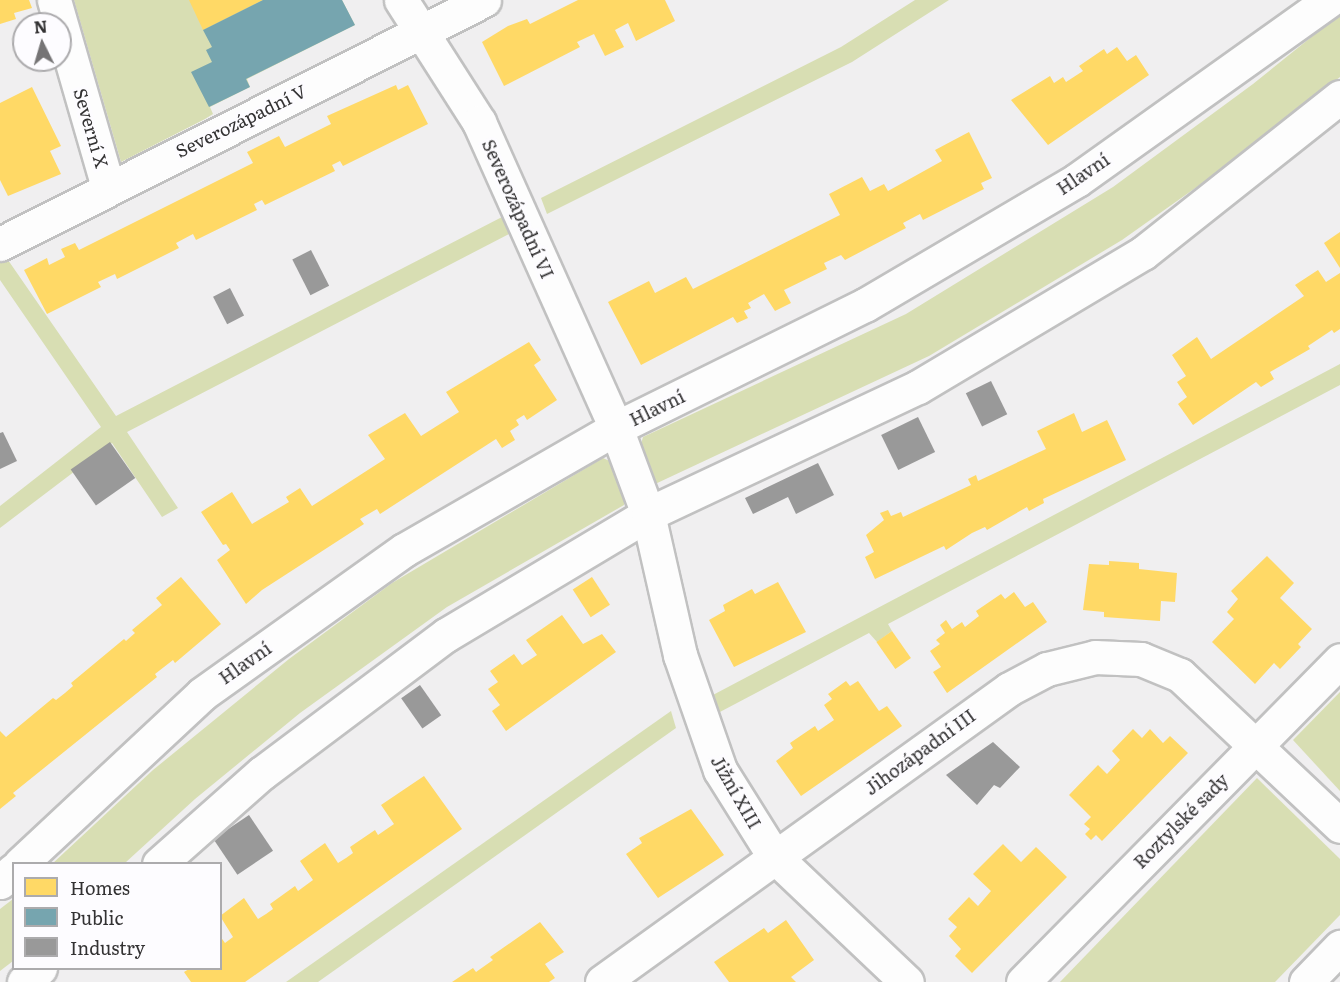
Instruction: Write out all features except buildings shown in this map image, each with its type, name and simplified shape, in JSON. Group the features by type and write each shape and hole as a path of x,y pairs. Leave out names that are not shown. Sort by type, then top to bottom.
{"street":[{"name":"Severní X","path":"54,0 108,187"},
{"name":"Severozápadní VI","path":"401,0 424,30 479,122 616,428 648,514"},
{"name":"Severozápadní V","path":"0,244 108,187 484,0"},
{"name":"Hlavní","path":"22,862 202,694 404,550 616,428 865,305 1077,180 1329,0"},
{"path":"161,862 262,773 446,635 648,514 918,387 1143,253 1340,97"},
{"name":"Jižní XIII","path":"648,514 680,655 697,711 720,770 774,856 907,982"},
{"name":"Jihozápadní III","path":"602,982 1008,689 1047,669 1095,657 1141,659 1180,675 1340,826"},
{"name":"Roztylské sady","path":"1023,982 1340,660"},
{"path":"0,882 12,872"},
{"path":"1306,982 1340,947"},
{"path":"24,982 39,970"}],"green space":[{"path":"74,0 342,0 355,25 247,79 250,87 210,107 213,114 121,162"},
{"path":"915,0 949,0 852,62 547,214 541,198 841,47"},
{"path":"1340,14 1340,77 1232,162 1122,240 929,356 653,485 640,448 643,437 906,314 1113,187 1253,84"},
{"path":"502,217 509,234 127,432 178,508 162,517 112,443 0,528 0,506 101,427 0,280 0,263 8,260 116,416"},
{"path":"1340,364 1340,385 888,624 892,631 877,642 869,633 718,713 711,696"},
{"path":"603,458 614,463 627,494 624,505 447,607 300,713 195,799 126,862 54,862 153,770 289,659 392,583"},
{"path":"1340,692 1340,791 1293,740"},
{"path":"671,711 676,728 318,982 286,982"},
{"path":"1257,778 1340,859 1340,915 1275,982 1060,982"},
{"path":"12,900 12,962 0,971 0,909"}]}
